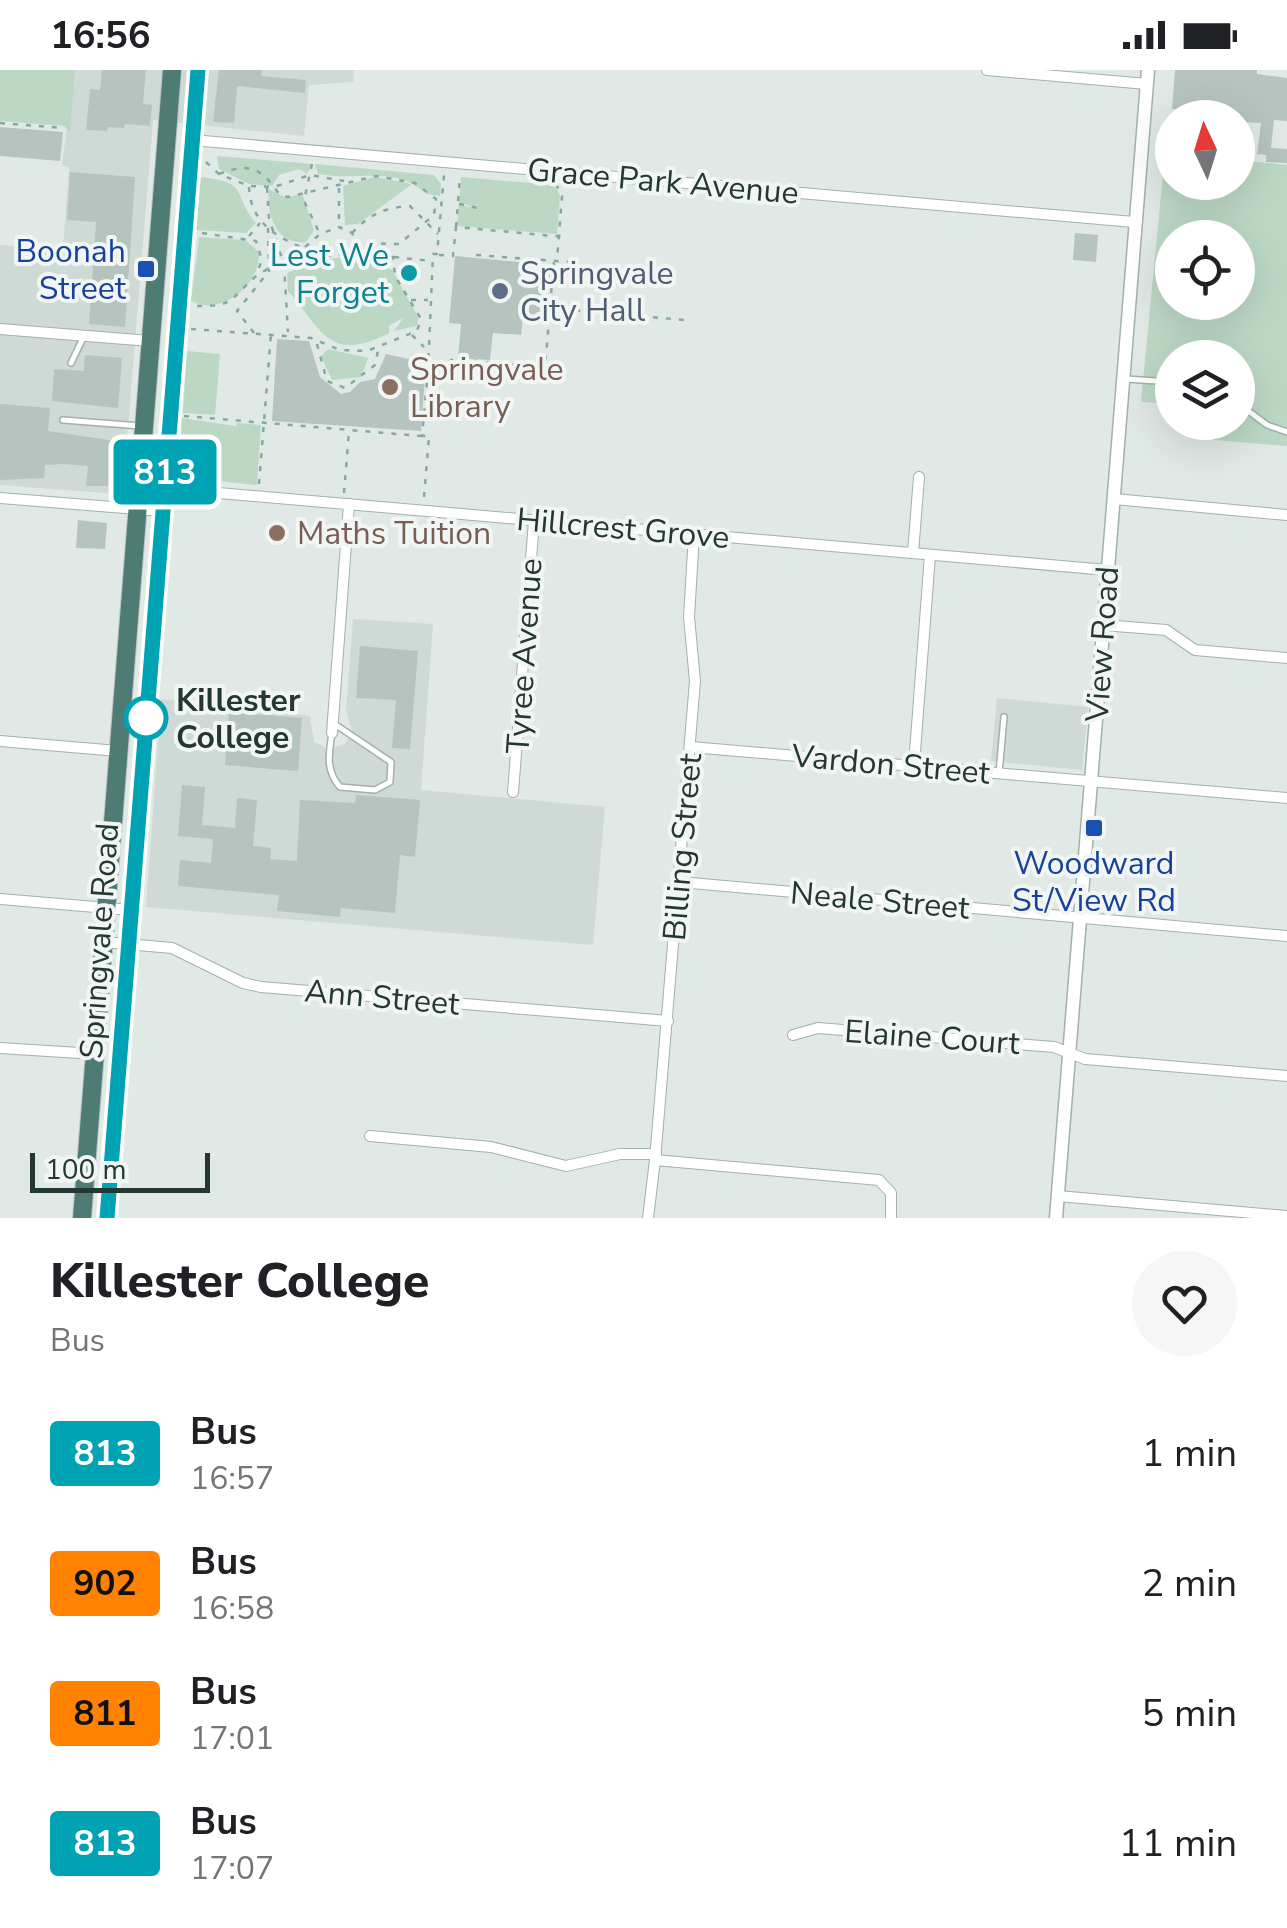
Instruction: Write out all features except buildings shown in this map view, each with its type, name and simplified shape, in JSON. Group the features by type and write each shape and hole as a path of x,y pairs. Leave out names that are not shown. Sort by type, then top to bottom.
{"highway":[{"name":"Springvale Road","path":"82,1218 172,70"},
{"name":"Springvale Road","path":"108,1218 162,512 190,225 198,70"},
{"path":"160,215 190,225"}],"street":[{"path":"986,70 1147,77"},
{"name":"View Road","path":"1056,1218 1147,77"},
{"name":"Grace Park Avenue","path":"194,152 1134,222"},
{"path":"0,329 150,341"},
{"path":"913,553 918,478"},
{"name":"Hillcrest Grove","path":"139,486 346,499 534,520 1108,570"},
{"path":"0,498 162,512"},
{"path":"333,728 346,499"},
{"path":"1114,499 1287,515"},
{"name":"Tyree Avenue","path":"513,792 534,520"},
{"name":"Billing Street","path":"648,1218 691,747 696,663 689,617 694,534"},
{"path":"914,766 930,555"},
{"path":"1103,625 1166,630 1196,650 1287,658"},
{"path":"0,740 118,751"},
{"name":"Vardon Street","path":"691,747 1287,798"},
{"name":"Neale Street","path":"680,882 1287,936"},
{"path":"0,899 132,910"},
{"name":"Ann Street","path":"104,942 169,947 261,988 668,1022"},
{"name":"Elaine Court","path":"793,1035 818,1028 1054,1047 1070,1054 1287,1076"},
{"path":"0,1048 95,1054"},
{"path":"370,1136 500,1148 566,1166 616,1154 879,1180 891,1193 891,1218"},
{"path":"1058,1196 1287,1216"}],"lane":[{"path":"165,155 194,152"},
{"path":"71,363 84,336"},
{"path":"1123,379 1155,381"},
{"path":"1255,416 1287,432"},
{"path":"63,420 144,426"},
{"path":"999,773 1004,718"},
{"path":"333,728 391,762 390,782 375,790 340,786 332,778 328,759 333,728"}],"path":[{"path":"0,123 64,128"},
{"path":"194,152 220,174 249,186 274,187 310,176 345,182 376,176 415,184 436,199 434,215 399,244 358,244"},
{"path":"312,162 304,201 320,234"},
{"path":"220,174 240,166 256,168 266,173 274,187 288,197 305,190 339,187 345,182"},
{"path":"437,254 444,174"},
{"path":"422,436 432,254 454,256 460,175"},
{"path":"428,371 454,359 544,366 562,196 555,184"},
{"path":"249,186 250,206 260,223 324,257"},
{"path":"268,186 269,218 284,265 288,336"},
{"path":"339,187 339,228"},
{"path":"458,204 478,208"},
{"path":"352,234 368,216 385,208 410,206 419,211 423,223 438,235"},
{"path":"248,237 260,223"},
{"path":"190,225 248,237 261,250 255,278"},
{"path":"255,333 237,311 260,288 268,271 268,228"},
{"path":"304,248 320,234 339,228 352,234 359,252"},
{"path":"456,228 566,237"},
{"path":"190,306 219,307 268,271 324,257 359,252 432,261"},
{"path":"476,255 570,262"},
{"path":"188,328 288,336 340,350 379,346 411,334 421,319 395,276 393,257"},
{"path":"239,296 242,303"},
{"path":"409,300 429,300"},
{"path":"550,308 684,320"},
{"path":"420,324 427,324"},
{"path":"259,486 271,334"},
{"path":"411,334 425,349"},
{"path":"316,342 327,381 345,388 375,365 379,346"},
{"path":"181,416 428,436 424,499"},
{"path":"208,424 209,418"},
{"path":"346,499 349,430"}],"shaded area":[{"path":"75,70 354,70 353,82 309,85 304,136 153,120 123,490 117,494 0,485 0,245 63,249 69,167 62,165"},
{"name":"Killester College","path":"353,619 433,624 421,790 605,807 593,945 146,907 161,699 310,716 314,742 328,749 345,744 352,731 346,710"},
{"path":"997,698 1088,707 1082,770 991,761"}],"green space":[{"path":"0,70 75,70 70,132 64,126 0,121"},
{"path":"217,156 312,164 307,174 299,169 279,175 272,186 249,184 219,169"},
{"path":"1255,162 1287,165 1287,446 1214,440 1255,440 1255,340 1155,340 1155,403 1141,402 1155,257 1155,320 1255,320 1255,220 1159,220 1160,200 1255,200"},
{"path":"315,164 434,175 441,184 440,196 427,194 401,179 318,174"},
{"path":"201,177 228,183 238,191 256,223 246,233 196,230"},
{"path":"375,177 412,184 358,224 345,225 343,186"},
{"path":"461,177 555,185 560,196 557,234 457,226 459,205 478,208 459,203"},
{"path":"269,189 287,198 302,193 314,230 306,242 287,238 275,226 269,208"},
{"path":"199,237 245,240 259,252 258,264 247,286 215,305 191,301"},
{"path":"361,255 392,270 418,317 417,326 394,331 404,317 389,326 389,333 369,342 340,344 319,330 288,291 287,273 320,260"},
{"path":"328,349 368,358 361,377 332,380 321,356"},
{"path":"187,351 220,354 215,415 183,413"},
{"path":"182,418 236,426 261,425 257,485 188,478 179,469"}],"bus line":[{"name":"813","path":"107,1218 198,70"}],"place":[{"name":"Boonah Street","path":"146,269"},
{"name":"Lest We Forget","path":"409,273"},
{"name":"Springvale City Hall","path":"500,291"},
{"name":"Springvale Library","path":"390,387"},
{"name":"Maths Tuition","path":"277,533"},
{"name":"Killester College","path":"146,718"},
{"name":"Woodward St/View Rd","path":"1094,828"}]}
